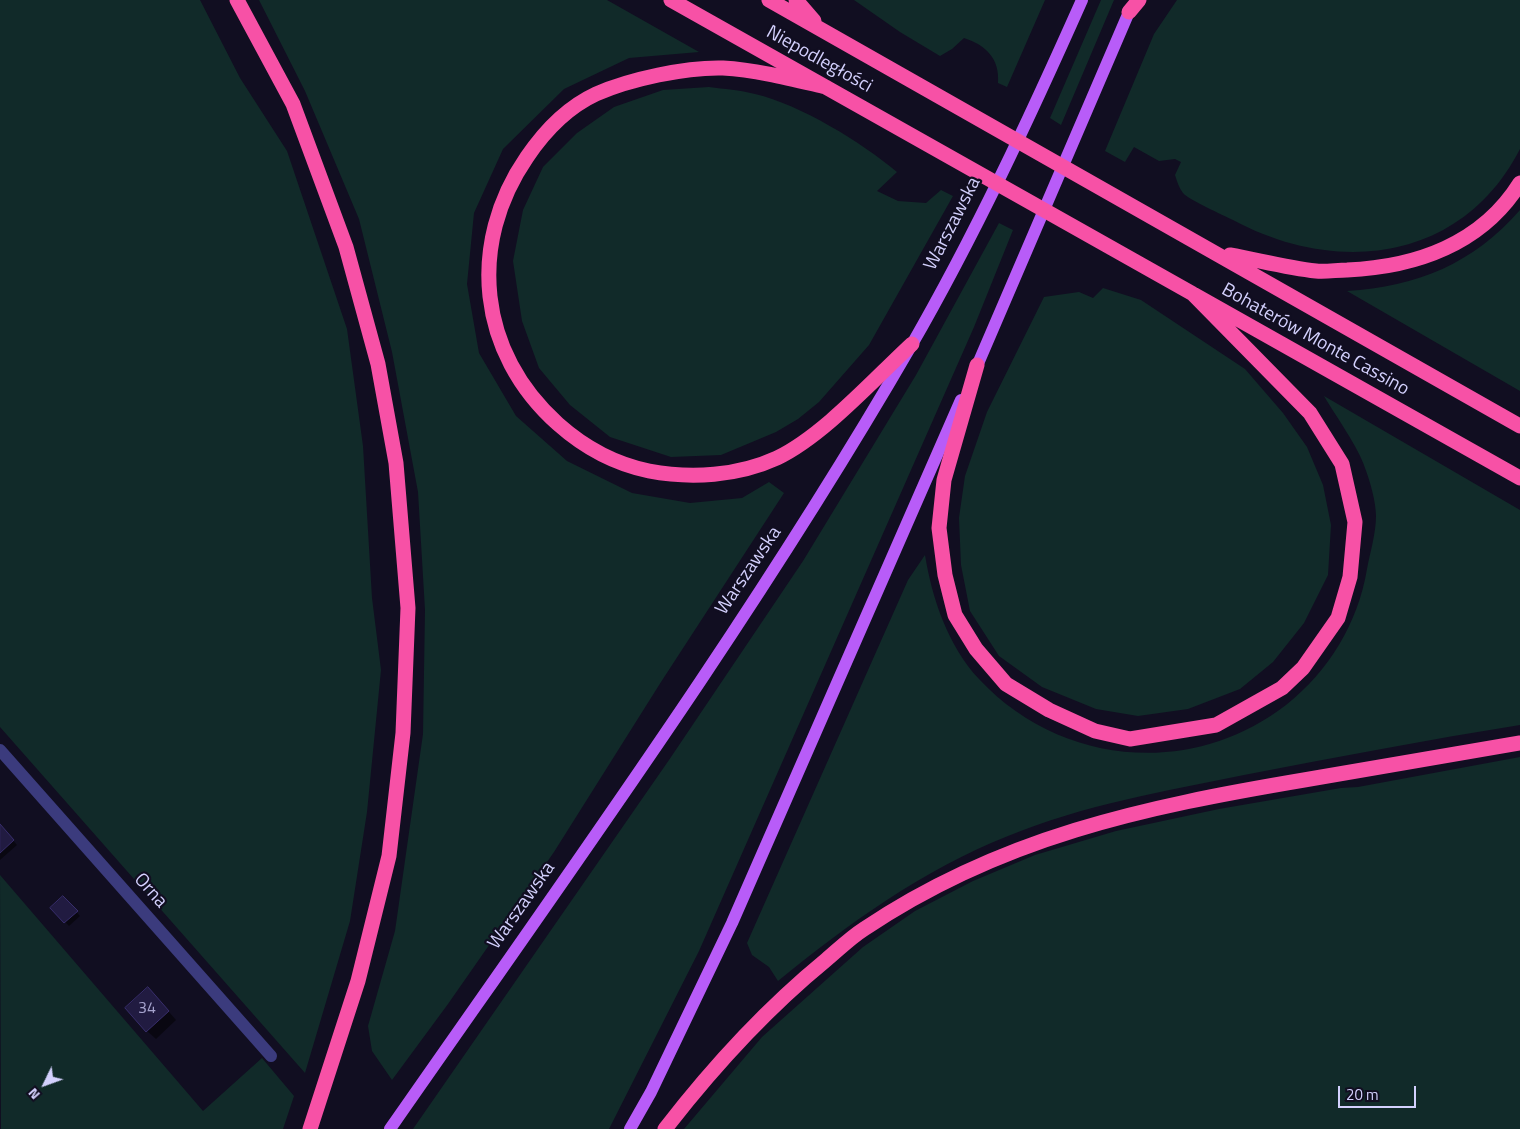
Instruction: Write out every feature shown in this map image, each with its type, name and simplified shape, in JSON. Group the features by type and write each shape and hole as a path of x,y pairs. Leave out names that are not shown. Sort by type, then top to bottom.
{"highway":[{"path":"237,0 293,104 346,248 378,364 396,463 408,608 403,733 389,856 358,981 310,1129"},
{"name":"Niepodległości","path":"671,0 1091,236"},
{"name":"Niepodległości","path":"769,0 1114,195"},
{"path":"796,0 819,28"},
{"path":"1129,12 1139,0"},
{"path":"826,87 770,74 722,68 676,72 639,80 595,94 563,116 538,141 511,180 495,223 489,259 490,293 500,342 516,376 537,406 578,442 625,466 678,476 740,471 777,458 812,437 912,344"},
{"path":"1218,253 1318,271 1377,269 1429,256 1472,234 1510,198 1520,183"},
{"name":"Bohaterów Monte Cassino","path":"1114,195 1520,426"},
{"name":"Bohaterów Monte Cassino","path":"1091,236 1520,478"},
{"path":"977,365 944,480 939,528 945,575 955,615 976,649 1006,684 1049,710 1095,731 1130,739 1216,725 1282,688 1303,668 1338,618 1350,577 1355,522 1342,464 1310,413 1193,294"},
{"path":"665,1129 690,1096 750,1028 807,975 862,930 914,898 1002,855 1050,836 1117,817 1212,796 1520,743"}],"main road":[{"name":"Warszawska","path":"390,1129 739,621 813,510 912,344 970,236 1048,76 1082,0"},
{"path":"630,1129 651,1092 732,923 977,365 1129,12"}],"street":[{"name":"Orna","path":"0,750 271,1056"}],"green space":[{"path":"0,0 200,0 240,78 287,151 347,329 363,446 372,598 381,670 367,812 350,921 305,1073 0,727"},
{"path":"259,0 607,0 699,52 629,58 564,89 503,149 474,213 467,284 479,353 516,416 567,461 632,493 690,503 742,498 769,482 784,493 661,682 554,852 448,1004 392,1080 372,1051 368,1026 395,931 423,734 425,610 418,492 392,352 359,219 305,91"},
{"path":"854,0 1045,0 1007,87 998,83 997,67 990,54 972,41 964,38 952,49 940,56 900,32"},
{"path":"1101,0 1114,0 1061,125 1050,118"},
{"path":"1177,0 1520,0 1520,149 1495,187 1465,216 1431,236 1394,248 1354,252 1314,248 1273,238 1186,196 1180,189 1175,175 1181,162 1175,159 1159,161 1134,147 1125,162 1105,151 1154,34"},
{"path":"709,87 755,94 773,99 830,126 897,172 877,191 898,201 926,203 941,190 953,196 869,345 819,402 798,419 776,432 721,455 671,457 610,437 570,405 539,368 522,321 513,261 523,210 543,167 577,133 614,107 663,90"},
{"path":"1520,210 1520,391 1347,291 1373,289 1397,284 1420,278 1442,269 1464,258 1483,244 1502,229"},
{"path":"999,223 1013,230 974,327 699,951 609,1129 413,1129 669,760 803,561 916,375"},
{"path":"1103,288 1141,300 1245,369 1283,413 1307,447 1323,485 1331,525 1328,575 1304,623 1273,662 1240,689 1188,709 1138,716 1096,709 1042,687 999,656 970,611 961,565 959,518 965,476 987,412 1044,297 1079,292 1093,298"},
{"path":"1324,396 1520,510 1520,725 1278,768 1184,787 1095,807 1036,825 977,850 917,882 860,919 778,981 769,967 752,955 747,943 908,580 925,555 932,588 943,621 958,652 979,679 1012,708 1048,730 1087,745 1128,752 1169,752 1210,744 1249,728 1286,705 1316,677 1339,644 1357,608 1373,543 1376,516 1369,479 1362,460"},
{"path":"1520,757 1520,1129 684,1129 762,1037 863,947 915,911 973,881 1035,855 1116,831 1219,809 1341,788 1358,787"},
{"path":"0,875 203,1111 262,1058 294,1096 283,1129 1,1129"}],"building":[{"path":"0,824 14,840 0,853"},
{"path":"63,896 78,911 64,923 50,908"},
{"path":"148,987 169,1011 146,1032 125,1008"}]}
